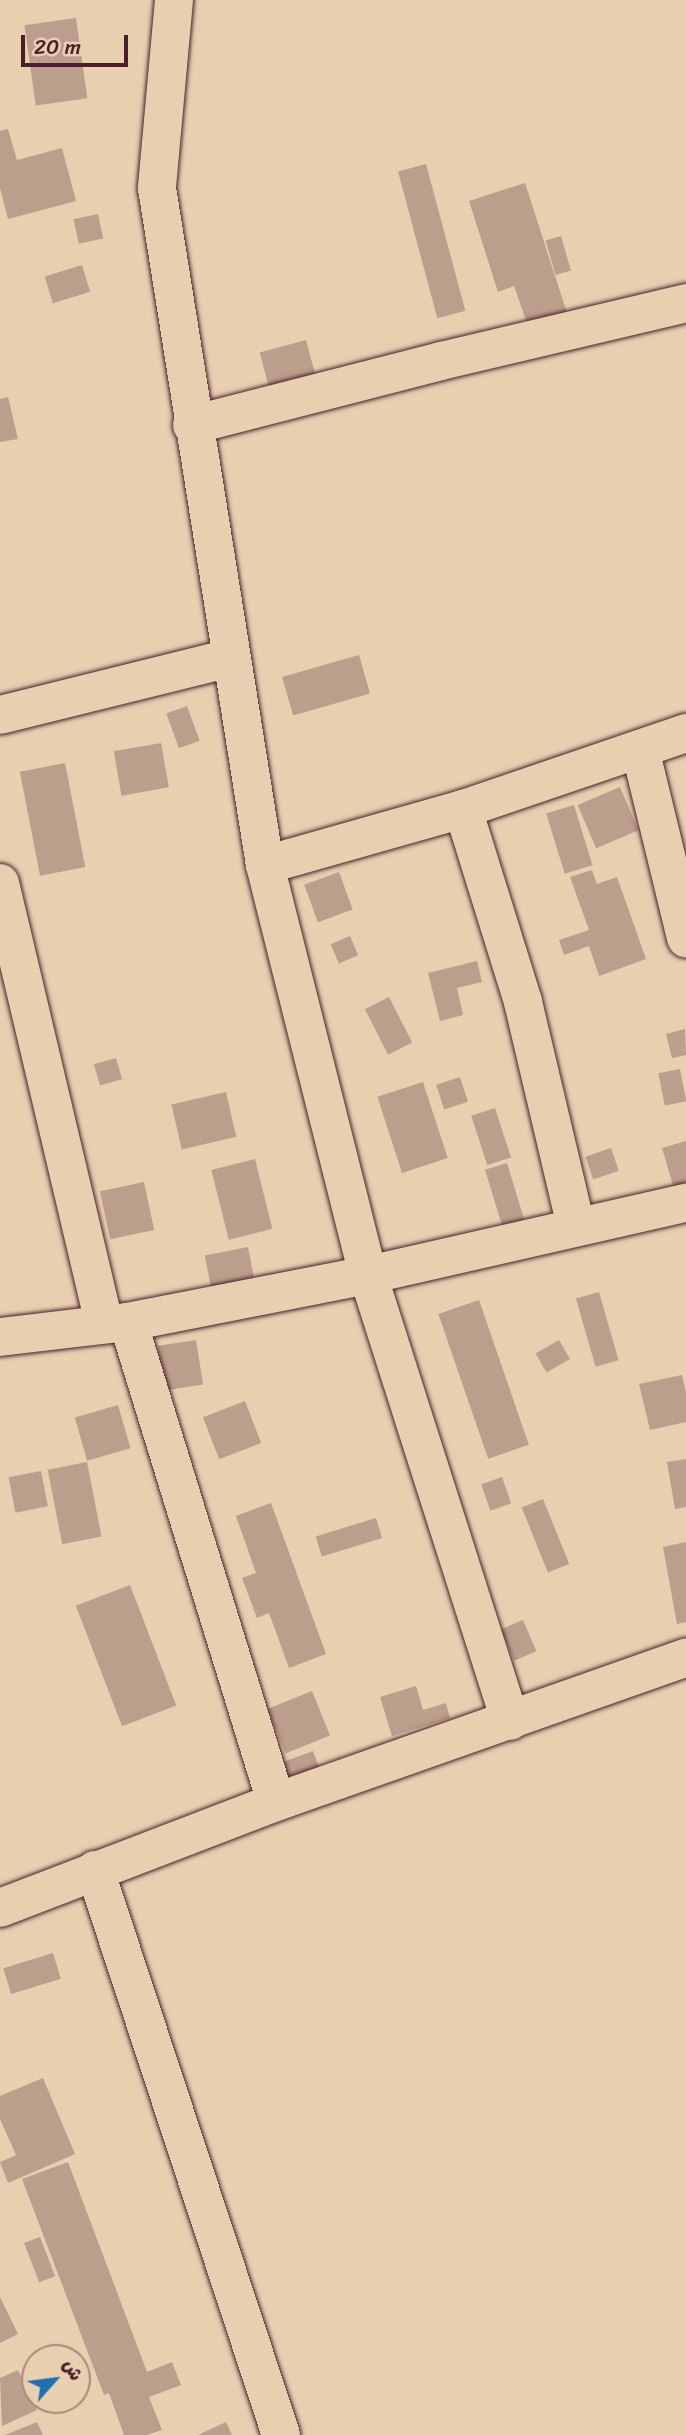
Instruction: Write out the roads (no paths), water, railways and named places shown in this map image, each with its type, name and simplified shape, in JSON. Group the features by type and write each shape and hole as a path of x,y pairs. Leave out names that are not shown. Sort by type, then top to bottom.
{"street":[{"path":"174,0 157,188 192,425 265,865 368,1275 509,1721"},
{"path":"192,425 441,361 686,303"},
{"path":"0,715 231,658"},
{"path":"265,865 463,809 686,733"},
{"path":"640,749 686,938"},
{"path":"463,809 523,1002 576,1227"},
{"path":"0,883 116,1323 276,1802"},
{"path":"0,1337 116,1323 368,1275 686,1203"},
{"path":"0,1908 276,1802 686,1658"},
{"path":"95,1870 281,2435"}]}
